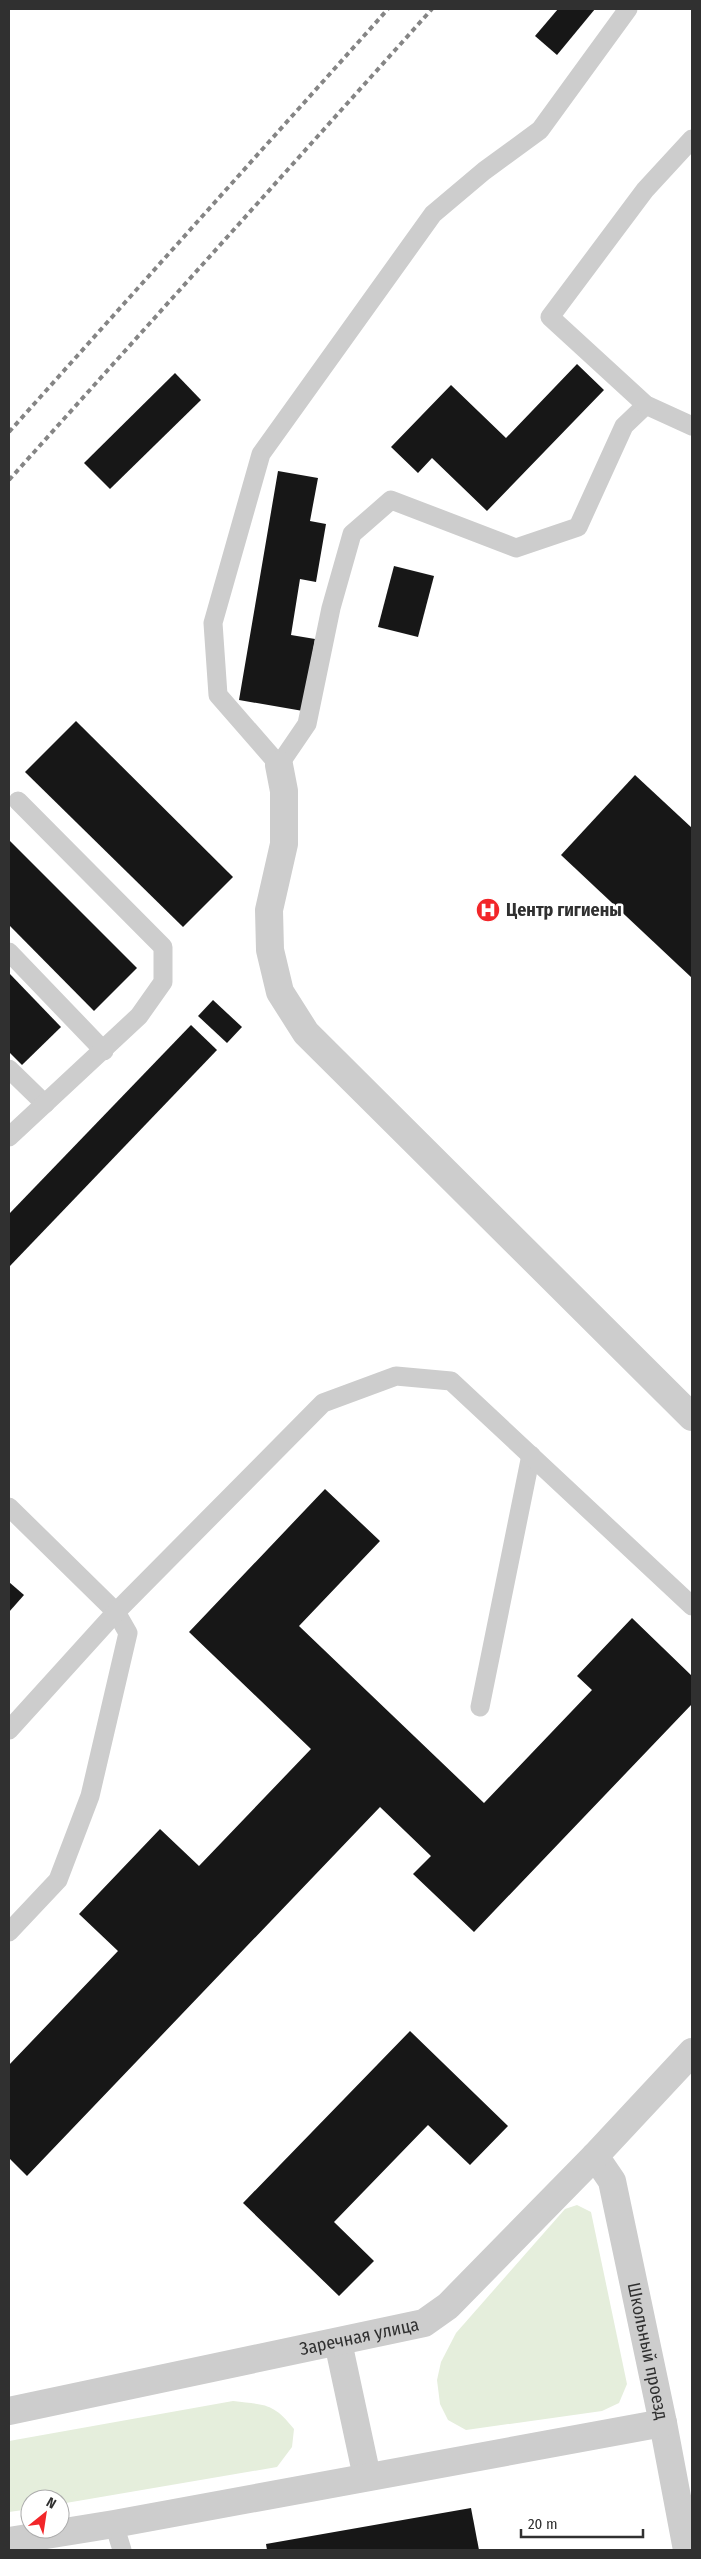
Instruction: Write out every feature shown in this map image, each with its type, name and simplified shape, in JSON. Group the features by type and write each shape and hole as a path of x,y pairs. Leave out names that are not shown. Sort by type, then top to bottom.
{"street":[{"path":"279,765 284,791 284,844 269,910 270,950 280,992 306,1033 692,1417"},
{"name":"Заречная улица","path":"9,2410 424,2323 448,2306 595,2156 692,2052"},
{"name":"Школьный проезд","path":"595,2156 612,2181 663,2423 687,2550"},
{"path":"338,2342 367,2477"},
{"path":"9,2540 114,2524 663,2423"}],"lane":[{"path":"628,9 540,130 484,171 433,214 261,454 213,623 218,694 279,765 307,724 331,608 352,534 391,500 516,548 578,527 624,426 646,406"},
{"path":"692,139 645,190 550,317 646,406 692,426"},
{"path":"9,1137 104,1051 139,1016 163,982 163,947 18,801"},
{"path":"9,952 104,1051"},
{"path":"9,1069 45,1104"},
{"path":"9,1730 116,1612 323,1403 396,1376 451,1381 692,1606"},
{"path":"480,1707 531,1455"},
{"path":"9,1507 116,1612 128,1634 90,1796 58,1880 9,1932"},
{"path":"114,2524 122,2550"}],"green space":[{"path":"577,2205 591,2212 627,2384 619,2403 602,2411 466,2430 448,2420 440,2404 437,2380 441,2362 456,2333 565,2209"},
{"path":"233,2401 268,2406 287,2420 294,2429 292,2447 277,2467 70,2502 70,2489 20,2489 20,2510 9,2512 9,2441"}],"building":[{"path":"558,9 595,9 557,55 535,36"},
{"path":"577,364 604,390 487,511 432,458 418,473 391,447 451,385 506,438"},
{"path":"175,373 201,400 110,489 84,463"},
{"path":"278,471 318,478 310,521 326,524 316,582 300,579 291,635 315,639 303,711 239,700"},
{"path":"394,566 434,576 418,637 378,627"},
{"path":"76,721 233,877 183,927 25,772"},
{"path":"635,775 692,828 692,978 561,855"},
{"path":"9,840 137,968 94,1011 9,925"},
{"path":"9,973 61,1027 22,1065 9,1052"},
{"path":"213,1000 242,1027 227,1043 198,1016"},
{"path":"191,1025 217,1050 9,1267 9,1214"},
{"path":"325,1489 380,1541 299,1626 484,1803 592,1690 577,1676 632,1618 692,1676 692,1704 474,1932 413,1874 431,1856 380,1807 27,2176 9,2158 9,2065 118,1951 79,1914 160,1829 199,1866 311,1749 189,1632"},
{"path":"9,1582 24,1595 9,1612"},
{"path":"410,2031 508,2126 470,2165 428,2125 334,2222 374,2261 339,2296 243,2203"},
{"path":"471,2508 479,2550 267,2550 266,2544"}],"railway":[{"path":"9,432 388,9"},
{"path":"9,480 432,9"}],"place":[{"name":"Центр гигиены","path":"488,910"}]}
